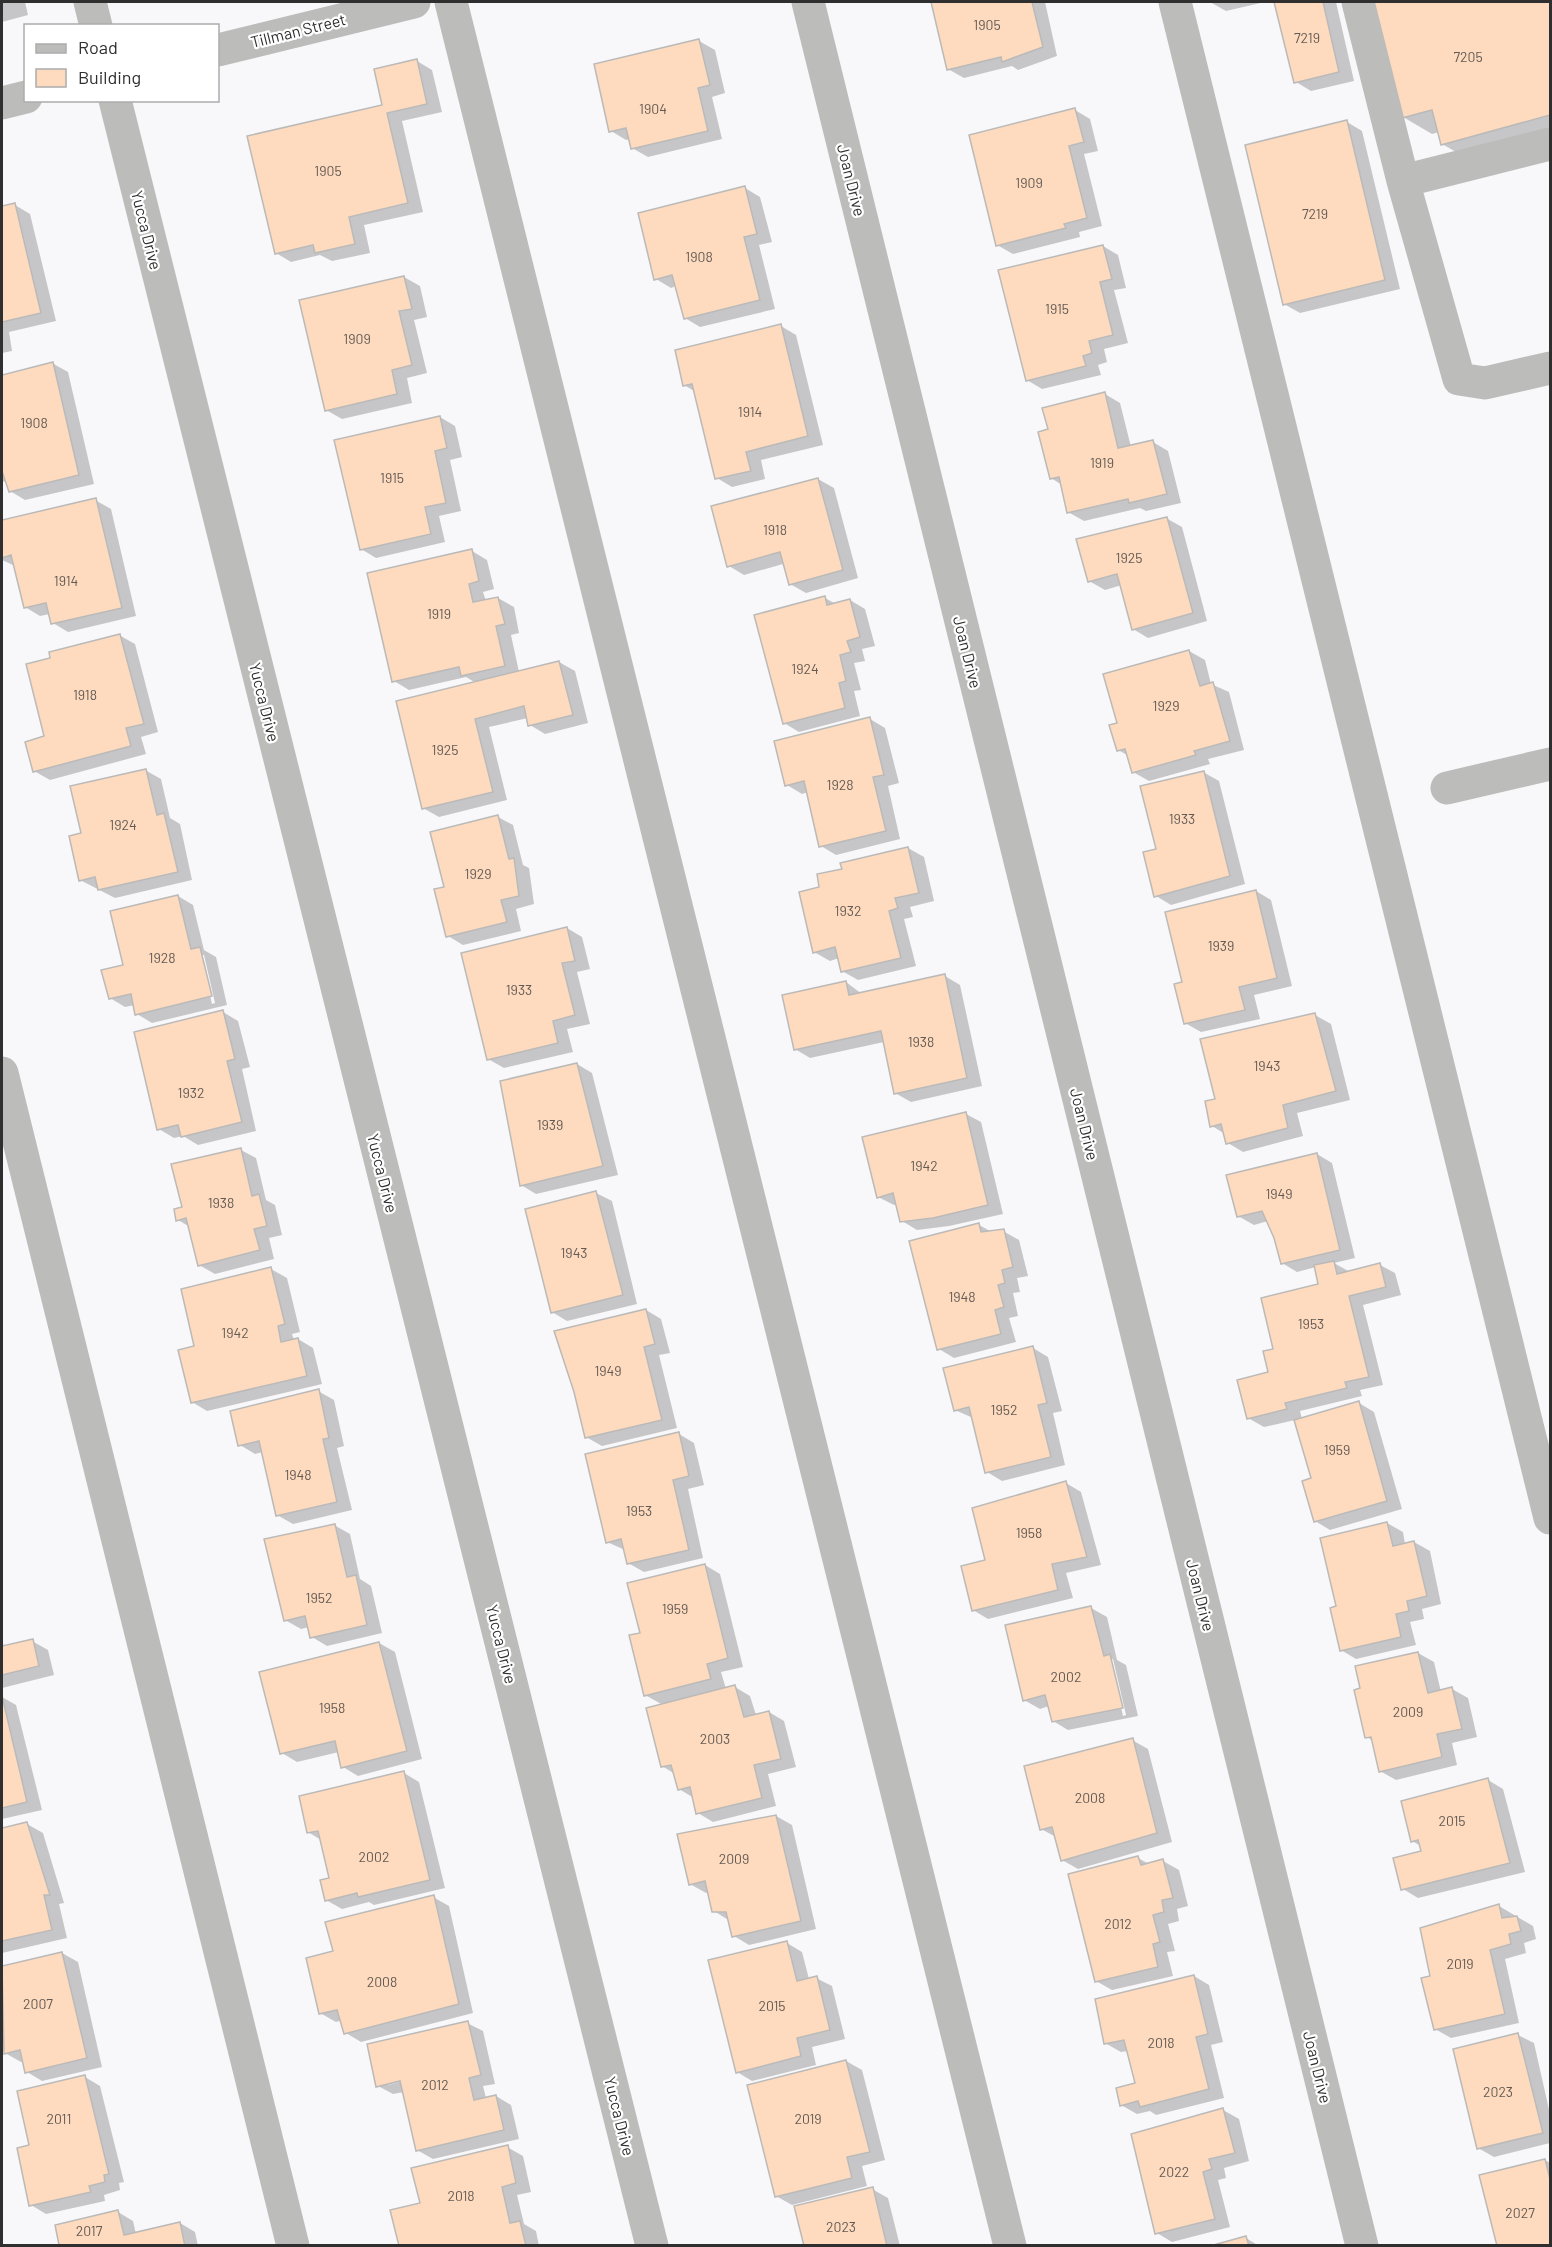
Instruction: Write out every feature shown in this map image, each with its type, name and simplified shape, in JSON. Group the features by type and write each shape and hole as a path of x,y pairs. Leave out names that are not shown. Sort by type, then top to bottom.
{"street":[{"path":"90,2 96,24"},
{"name":"Tillman Street","path":"219,50 414,2"},
{"path":"451,2 1010,2246"},
{"name":"Joan Drive","path":"808,2 1362,2246"},
{"path":"1176,2 1551,1518"},
{"path":"1358,2 1403,181 1459,379 1485,383 1551,368"},
{"path":"2,103 24,98"},
{"name":"Yucca Drive","path":"116,102 652,2246"},
{"path":"1403,181 1551,144"},
{"path":"1447,788 1551,764"},
{"path":"2,1073 293,2246"}],"building":[{"path":"931,2 1032,2 1043,47 1002,62 1001,57 947,70"},
{"path":"1274,2 1323,2 1339,72 1294,83"},
{"path":"1371,2 1550,2 1550,115 1441,145 1432,110 1402,118"},
{"path":"699,39 710,85 698,88 708,131 631,149 626,128 609,132 594,64"},
{"path":"417,59 427,104 387,113 408,203 349,217 355,244 315,253 313,245 275,254 247,136 382,105 374,69"},
{"path":"1075,108 1084,142 1069,146 1087,218 1064,224 1066,228 996,246 969,135"},
{"path":"1347,120 1385,280 1283,305 1245,145"},
{"path":"745,186 757,234 744,237 760,300 684,319 672,275 654,280 638,213"},
{"path":"15,203 41,313 2,322 2,206"},
{"path":"1103,245 1112,279 1100,282 1113,335 1089,341 1092,353 1083,356 1086,366 1026,381 998,270"},
{"path":"404,276 412,309 399,311 412,365 392,370 397,394 325,411 299,300"},
{"path":"781,324 808,436 746,452 751,471 715,479 692,384 683,386 675,350"},
{"path":"53,362 79,475 9,492 2,471 2,375"},
{"path":"1105,392 1118,448 1153,440 1167,494 1129,503 1128,499 1067,513 1059,477 1050,479 1038,432 1048,429 1042,408"},
{"path":"440,416 447,448 435,451 446,503 425,507 431,534 360,550 334,440"},
{"path":"818,478 843,570 789,585 780,552 727,567 711,506"},
{"path":"96,498 122,608 51,624 46,603 24,608 11,555 2,558 2,520"},
{"path":"1167,517 1193,613 1132,630 1117,574 1088,582 1076,539"},
{"path":"472,549 479,581 469,584 473,602 498,597 505,624 496,626 505,666 461,676 459,667 392,682 367,573"},
{"path":"825,596 827,605 850,599 860,637 847,641 851,652 840,655 846,681 839,683 845,708 783,724 754,615"},
{"path":"120,634 144,724 126,728 131,746 33,772 25,742 44,736 26,664 50,658 49,652"},
{"path":"1189,650 1200,686 1213,682 1230,741 1194,751 1196,755 1132,773 1125,749 1117,751 1109,725 1117,723 1103,674"},
{"path":"559,661 573,715 528,726 524,706 475,719 493,792 422,809 396,701"},
{"path":"870,717 884,775 873,777 886,831 819,847 804,781 785,786 774,741"},
{"path":"146,769 157,815 164,813 178,872 98,890 95,877 79,881 69,836 81,833 70,786"},
{"path":"1204,771 1230,876 1154,897 1143,852 1156,849 1140,786"},
{"path":"498,815 509,859 514,858 519,896 501,900 507,922 446,937 434,889 444,887 430,832"},
{"path":"908,847 919,893 895,898 898,908 889,911 901,958 841,972 835,947 813,953 799,892 819,887 817,874 842,869 840,863"},
{"path":"1256,890 1277,978 1239,987 1245,1010 1184,1024 1174,984 1182,982 1165,912"},
{"path":"178,895 191,949 200,947 212,996 135,1015 131,994 109,999 101,970 123,965 110,911"},
{"path":"567,927 575,961 562,963 575,1015 553,1021 558,1043 487,1060 461,953"},
{"path":"945,974 967,1078 894,1094 881,1031 794,1050 782,995 846,981 849,995"},
{"path":"223,1010 235,1059 227,1061 242,1122 181,1137 178,1125 157,1130 134,1032"},
{"path":"1315,1013 1336,1091 1283,1105 1288,1128 1226,1144 1221,1124 1210,1127 1205,1101 1215,1099 1200,1039"},
{"path":"577,1063 603,1166 520,1186 500,1081"},
{"path":"966,1112 988,1205 933,1218 900,1222 893,1193 877,1198 862,1137"},
{"path":"241,1148 252,1196 259,1194 267,1226 254,1229 260,1250 198,1266 186,1218 176,1221 174,1209 182,1207 171,1164"},
{"path":"1317,1153 1340,1250 1281,1264 1274,1238 1262,1211 1237,1217 1226,1175"},
{"path":"596,1191 623,1295 551,1313 525,1209"},
{"path":"979,1223 981,1232 1004,1229 1013,1267 1002,1270 1005,1283 998,1285 1004,1307 995,1310 1001,1334 937,1350 909,1241"},
{"path":"1334,1261 1337,1274 1380,1263 1386,1287 1349,1296 1369,1377 1345,1382 1347,1388 1285,1403 1287,1409 1247,1419 1237,1380 1268,1372 1263,1351 1273,1349 1261,1298 1318,1284 1314,1265"},
{"path":"271,1267 285,1324 278,1326 281,1342 298,1338 307,1376 191,1403 178,1350 194,1346 181,1289"},
{"path":"646,1309 655,1344 644,1347 662,1420 585,1438 574,1392 554,1331"},
{"path":"1033,1346 1047,1403 1038,1405 1051,1457 985,1473 969,1407 954,1411 943,1368"},
{"path":"319,1389 329,1438 323,1439 337,1502 276,1516 259,1441 238,1446 230,1411"},
{"path":"1359,1401 1387,1501 1314,1522 1302,1481 1311,1478 1294,1420"},
{"path":"679,1432 689,1476 673,1480 689,1550 627,1564 621,1539 606,1543 585,1454"},
{"path":"1066,1481 1087,1557 1052,1564 1058,1590 972,1611 961,1566 985,1560 972,1508"},
{"path":"1387,1522 1393,1546 1414,1541 1427,1596 1407,1601 1409,1611 1396,1614 1401,1637 1340,1651 1330,1608 1336,1606 1320,1538"},
{"path":"335,1524 347,1577 356,1575 367,1625 310,1638 305,1616 284,1621 264,1539"},
{"path":"705,1564 728,1658 707,1664 711,1679 644,1696 629,1635 640,1633 627,1583"},
{"path":"1091,1606 1104,1656 1110,1654 1123,1708 1052,1722 1045,1695 1023,1701 1005,1625"},
{"path":"33,1639 39,1666 2,1675 2,1646"},
{"path":"379,1642 407,1751 341,1768 335,1741 280,1754 259,1672"},
{"path":"1418,1652 1428,1693 1452,1687 1462,1729 1437,1734 1442,1757 1379,1772 1371,1737 1365,1738 1354,1690 1360,1688 1355,1666"},
{"path":"735,1685 744,1717 769,1711 781,1759 754,1765 762,1798 696,1814 690,1787 678,1790 671,1765 661,1767 646,1708"},
{"path":"2,1696 27,1802 2,1808"},
{"path":"1133,1738 1157,1833 1061,1861 1052,1827 1040,1830 1024,1766"},
{"path":"404,1771 430,1880 358,1897 357,1893 325,1901 320,1880 329,1878 318,1831 307,1833 299,1796"},
{"path":"1488,1778 1510,1863 1401,1890 1393,1858 1421,1851 1418,1840 1411,1842 1401,1801"},
{"path":"776,1815 801,1921 732,1937 726,1912 712,1912 705,1881 689,1885 677,1834"},
{"path":"27,1822 50,1895 44,1895 52,1930 2,1941 2,1828"},
{"path":"1138,1856 1141,1865 1163,1859 1173,1898 1162,1900 1164,1912 1153,1915 1160,1942 1153,1944 1158,1967 1095,1982 1068,1874"},
{"path":"434,1895 459,2004 344,2034 337,2010 319,2014 306,1958 333,1951 325,1922"},
{"path":"1499,1904 1502,1918 1517,1916 1521,1931 1509,1934 1511,1944 1490,1950 1505,2014 1434,2030 1421,1978 1430,1976 1420,1928"},
{"path":"787,1941 797,1981 817,1976 830,2030 797,2038 801,2056 736,2073 708,1960"},
{"path":"62,1952 87,2058 25,2073 20,2050 4,2054 2,1966"},
{"path":"1194,1975 1208,2034 1196,2037 1209,2089 1140,2107 1138,2101 1120,2106 1116,2088 1135,2083 1124,2040 1104,2044 1095,1999"},
{"path":"468,2021 481,2075 469,2078 474,2100 496,2095 504,2130 416,2151 400,2081 376,2087 367,2044"},
{"path":"1518,2033 1543,2133 1477,2149 1453,2049"},
{"path":"846,2060 870,2152 847,2157 852,2178 775,2197 747,2085"},
{"path":"85,2075 109,2174 104,2175 105,2182 89,2186 91,2192 29,2206 17,2148 29,2145 17,2091"},
{"path":"1223,2108 1235,2153 1209,2159 1212,2169 1203,2172 1215,2219 1155,2234 1131,2134"},
{"path":"508,2145 516,2183 502,2187 510,2223 520,2221 526,2246 399,2246 390,2210 420,2203 411,2168"},
{"path":"1545,2159 1550,2179 1550,2246 1497,2246 1479,2175"},
{"path":"873,2187 887,2246 804,2246 794,2206"},
{"path":"118,2210 124,2235 180,2222 185,2246 55,2246 59,2245 55,2225"},
{"path":"1246,2236 1249,2246 1210,2246"}]}
